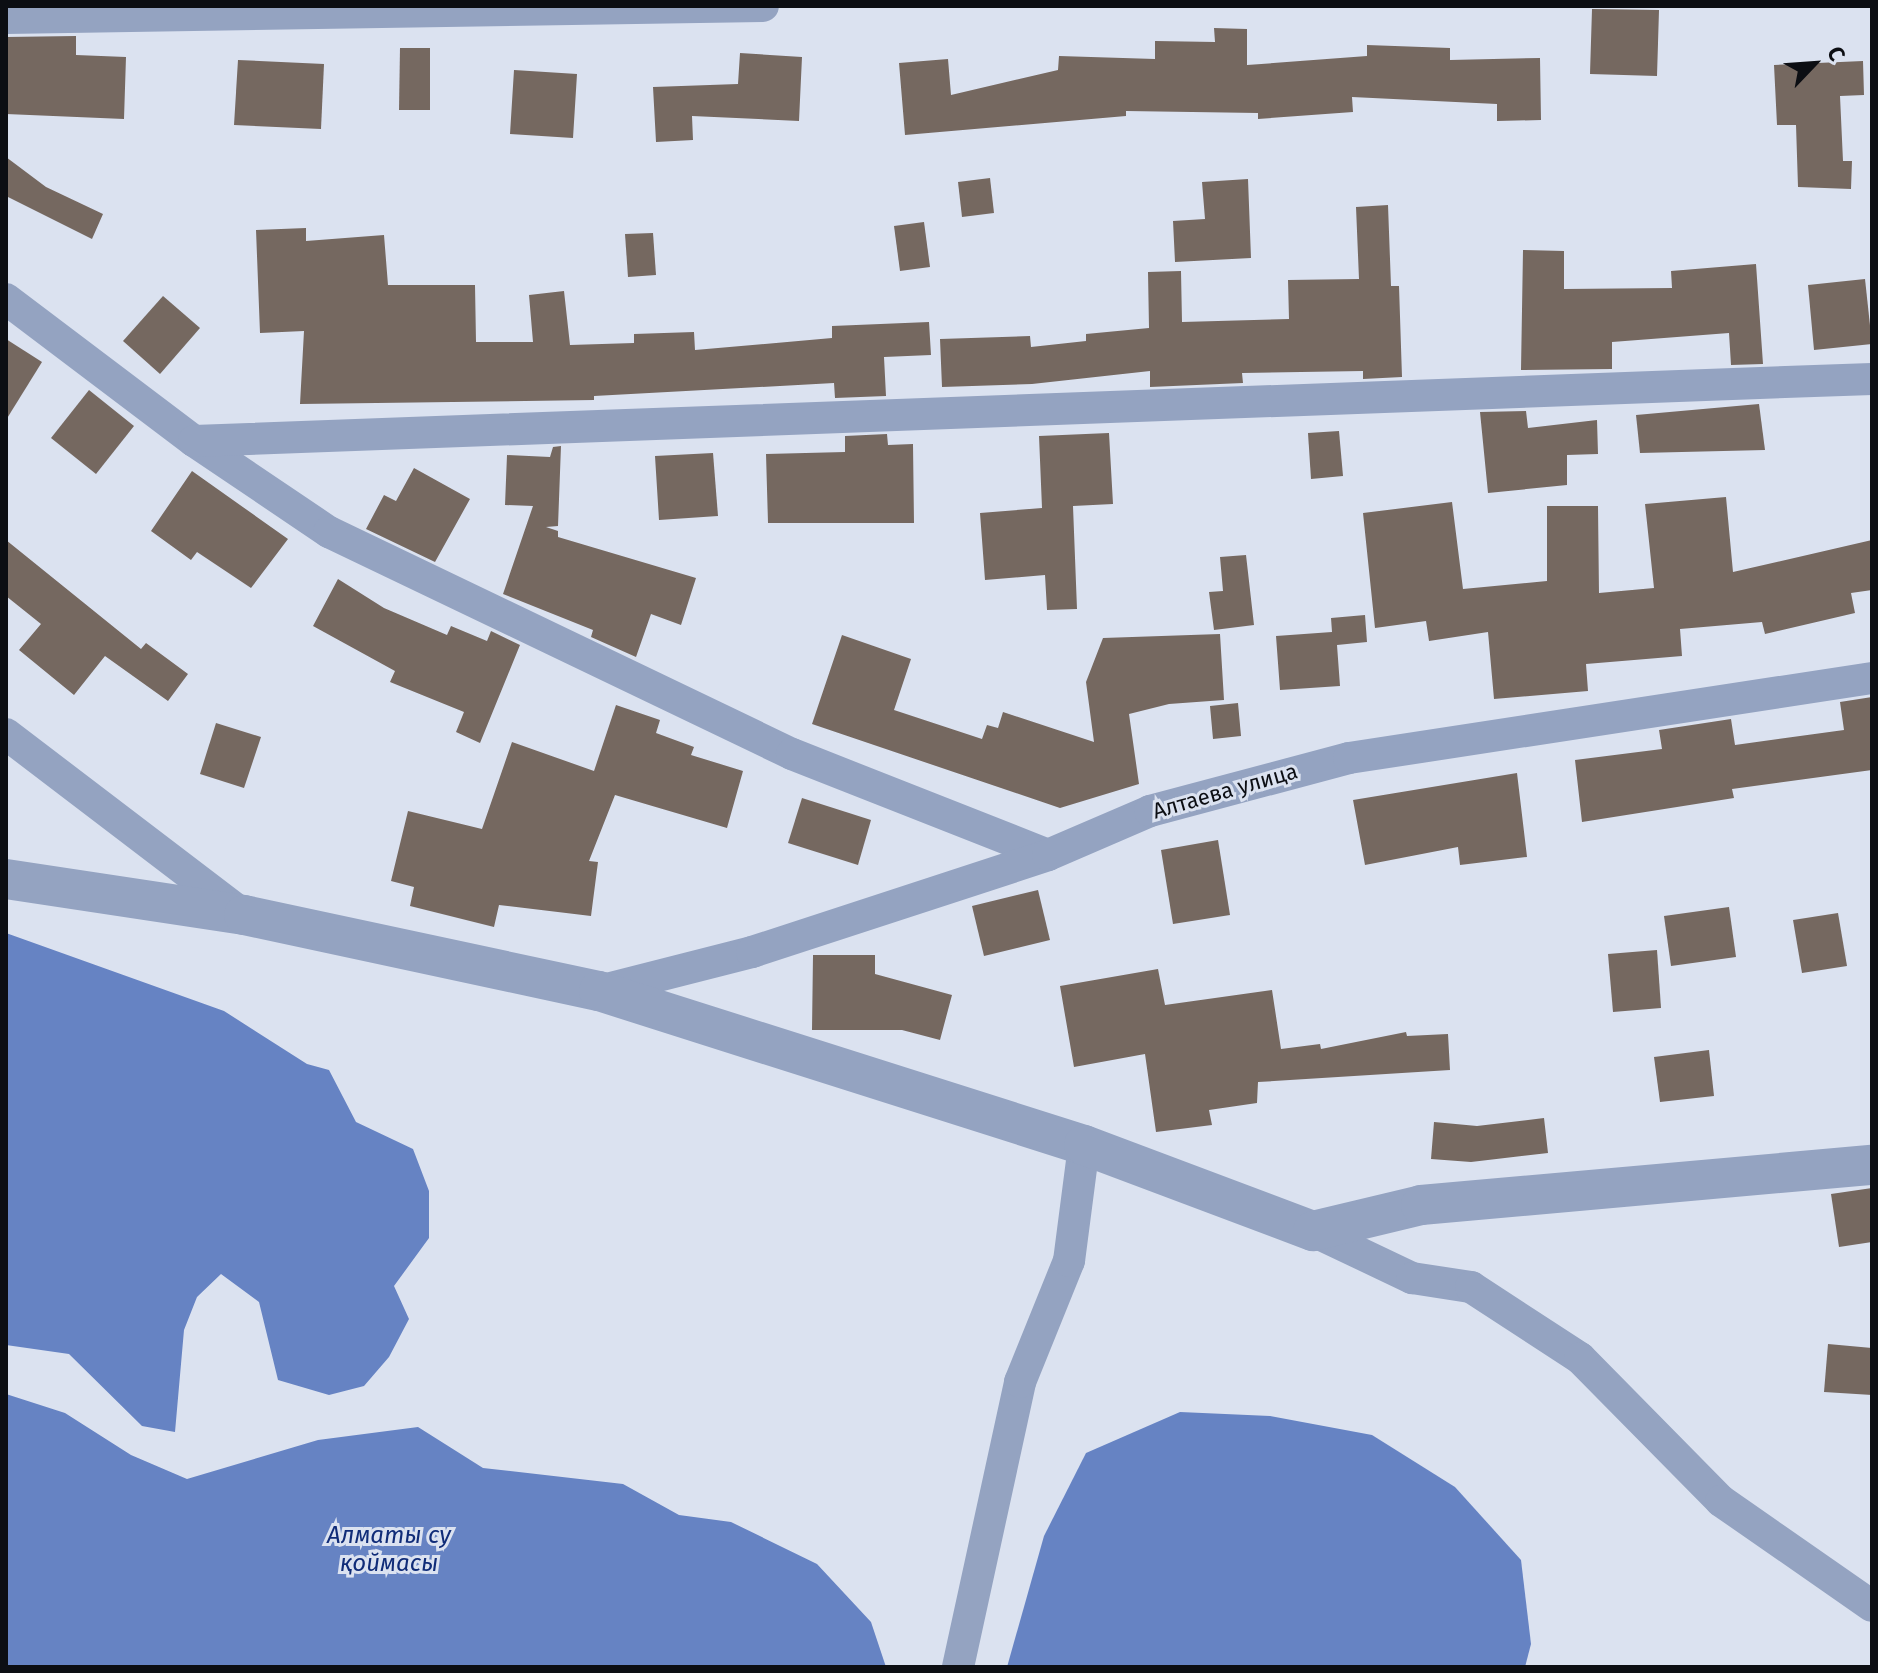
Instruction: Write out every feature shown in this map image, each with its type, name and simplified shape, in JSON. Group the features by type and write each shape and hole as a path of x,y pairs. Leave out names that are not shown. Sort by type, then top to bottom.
{"street":[{"path":"6,18 763,6"},
{"path":"6,299 194,441 357,545 792,754 1048,855"},
{"path":"194,441 1872,379"},
{"name":"Алтаева улица","path":"599,991 752,952 1048,855 1150,811 1349,758 1872,678"},
{"path":"6,734 244,915"},
{"path":"6,879 244,915 599,991 1084,1145 1313,1231 1412,1278 1471,1287 1580,1358 1721,1501 1872,1606"},
{"path":"958,1667 1020,1382 1069,1261 1084,1145"},
{"path":"1313,1231 1421,1205 1872,1165"}],"water":[{"path":"6,933 224,1011 307,1064 329,1070 356,1122 413,1149 429,1191 429,1238 394,1286 409,1319 389,1357 364,1386 329,1395 278,1380 259,1302 221,1274 197,1297 184,1330 175,1432 142,1426 69,1354 6,1345"},
{"name":"Алматы су қоймасы","path":"6,1394 65,1413 131,1455 187,1479 318,1440 418,1427 483,1468 623,1484 679,1515 731,1522 817,1564 871,1622 886,1667 6,1667"},
{"path":"1180,1412 1270,1416 1372,1435 1455,1487 1521,1560 1531,1644 1525,1667 1007,1667 1044,1536 1086,1453"}],"building":[{"path":"1592,9 1659,10 1657,76 1590,74"},
{"path":"1214,28 1247,29 1247,65 1367,56 1367,45 1450,48 1450,60 1540,58 1541,120 1497,121 1497,104 1352,97 1353,112 1258,119 1258,113 1126,111 1126,116 905,135 899,63 948,59 951,95 1058,70 1059,56 1155,59 1155,41 1215,42"},
{"path":"76,36 76,55 126,57 124,119 6,114 6,37"},
{"path":"400,48 430,48 430,110 399,110"},
{"path":"740,53 802,57 799,121 692,116 693,140 656,142 653,87 738,84"},
{"path":"238,60 324,64 321,129 234,125"},
{"path":"1863,61 1864,95 1840,96 1843,161 1852,161 1851,189 1798,187 1796,125 1777,125 1774,65"},
{"path":"514,70 577,74 573,138 510,134"},
{"path":"6,157 46,187 103,214 92,239 6,196"},
{"path":"990,178 994,213 962,217 958,182"},
{"path":"1248,179 1251,258 1175,262 1173,221 1205,219 1202,182"},
{"path":"1388,205 1391,286 1399,286 1402,377 1363,379 1363,371 1242,373 1243,383 1150,387 1150,371 1032,384 942,387 940,339 1030,336 1031,347 1086,341 1086,334 1149,328 1148,272 1181,271 1182,322 1289,319 1288,280 1359,279 1356,207"},
{"path":"924,222 930,267 900,271 894,226"},
{"path":"306,228 306,241 384,235 388,285 475,285 476,342 533,342 529,295 564,291 570,345 634,343 634,334 694,332 695,350 832,338 832,326 929,322 931,355 884,357 886,396 835,398 834,383 594,396 594,400 300,404 304,331 260,333 256,230"},
{"path":"653,233 656,275 628,277 625,234"},
{"path":"1523,250 1564,251 1564,289 1672,288 1671,271 1756,264 1763,364 1731,365 1729,333 1612,342 1612,369 1521,370"},
{"path":"1865,279 1872,344 1814,350 1808,285"},
{"path":"163,296 200,328 160,374 123,341"},
{"path":"6,339 42,362 6,420"},
{"path":"89,390 134,426 96,474 51,438"},
{"path":"1759,404 1765,450 1640,453 1636,415"},
{"path":"1526,411 1528,428 1597,420 1598,454 1567,455 1567,485 1488,493 1480,412"},
{"path":"1339,431 1343,476 1311,479 1308,433"},
{"path":"1109,433 1113,504 1073,506 1077,609 1047,610 1045,575 985,580 980,513 1042,508 1039,436"},
{"path":"887,434 888,445 913,444 914,523 768,523 766,454 845,452 845,436"},
{"path":"561,446 558,526 546,527 558,531 558,537 696,578 681,625 651,614 636,657 591,637 593,630 503,594 533,506 505,505 507,455 550,457 553,447"},
{"path":"713,453 718,516 659,520 655,456"},
{"path":"414,468 470,499 435,562 366,529 384,495 396,501"},
{"path":"192,471 288,539 251,588 197,552 191,560 151,531"},
{"path":"1726,497 1733,572 1872,540 1872,590 1851,593 1855,613 1765,634 1762,622 1680,629 1682,656 1586,664 1588,691 1494,699 1488,632 1429,641 1426,621 1375,628 1363,513 1452,502 1463,589 1547,581 1547,506 1598,506 1599,593 1654,588 1645,504"},
{"path":"6,540 141,649 146,643 188,674 168,701 105,656 74,695 19,650 41,624 6,596"},
{"path":"1246,555 1254,625 1214,630 1209,592 1223,591 1220,557"},
{"path":"338,579 384,608 447,635 451,626 487,641 491,631 520,645 480,743 456,732 464,712 390,682 395,671 313,626"},
{"path":"1365,615 1367,642 1337,645 1340,686 1280,690 1276,636 1332,632 1331,618"},
{"path":"1220,634 1224,700 1169,704 1129,714 1139,784 1060,808 812,724 842,635 911,659 894,710 982,739 987,725 998,728 1003,712 1094,742 1086,682 1103,638"},
{"path":"1872,697 1872,770 1732,789 1734,798 1582,822 1575,760 1662,749 1659,730 1731,719 1735,745 1844,730 1840,702"},
{"path":"1238,703 1241,736 1213,739 1210,706"},
{"path":"616,705 660,720 656,733 694,747 691,755 743,771 727,828 615,795 589,861 598,862 591,916 499,905 494,927 410,906 414,887 391,881 408,811 482,829 512,742 594,771"},
{"path":"216,723 261,737 244,788 200,774"},
{"path":"1517,773 1527,857 1460,865 1458,847 1365,865 1353,800"},
{"path":"802,798 871,820 858,865 788,843"},
{"path":"1218,840 1230,915 1173,924 1161,850"},
{"path":"1038,890 1050,940 984,956 972,906"},
{"path":"1729,907 1736,957 1671,966 1664,916"},
{"path":"1838,913 1847,966 1802,973 1793,920"},
{"path":"1657,950 1661,1008 1613,1012 1608,954"},
{"path":"813,955 875,955 875,974 952,995 940,1040 902,1030 812,1030"},
{"path":"1158,969 1165,1005 1272,990 1281,1049 1320,1044 1321,1049 1406,1032 1407,1036 1448,1034 1450,1070 1258,1082 1257,1103 1209,1110 1212,1125 1156,1132 1145,1054 1074,1067 1060,986"},
{"path":"1709,1050 1714,1096 1660,1102 1654,1057"},
{"path":"1544,1118 1548,1153 1471,1162 1431,1159 1434,1122 1477,1126"},
{"path":"1872,1188 1872,1242 1839,1247 1831,1194"},
{"path":"1828,1344 1872,1348 1872,1395 1824,1392"}]}
